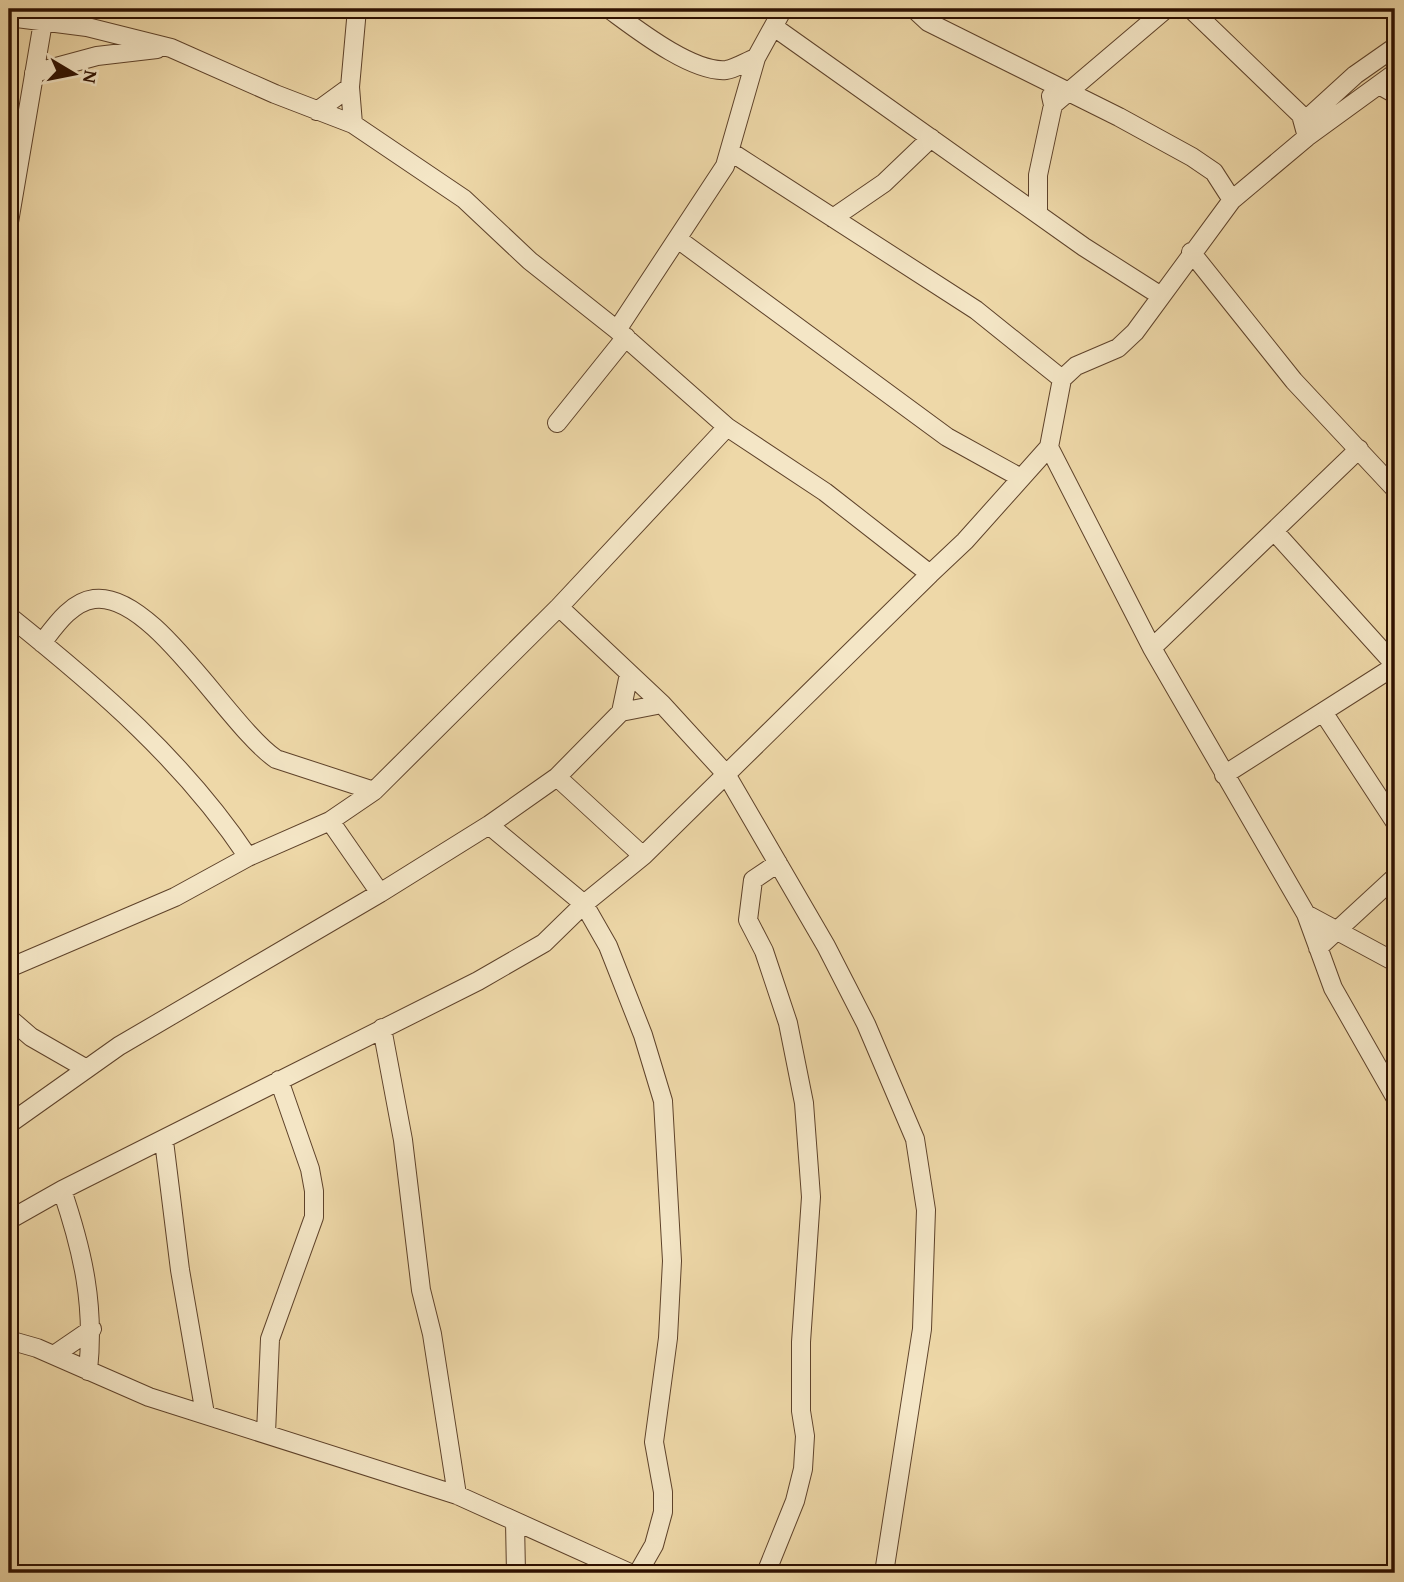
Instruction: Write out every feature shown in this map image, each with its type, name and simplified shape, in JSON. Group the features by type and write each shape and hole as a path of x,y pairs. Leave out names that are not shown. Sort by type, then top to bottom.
{"street":[{"path":"353,124 350,87 357,9"},
{"path":"609,9 688,60 726,70 757,58"},
{"path":"557,423 622,334 731,152 744,96 757,58 783,9"},
{"path":"914,9 928,22 1192,157 1214,172 1232,200"},
{"path":"1053,105 1167,9"},
{"path":"1195,10 1305,116 1332,121"},
{"path":"9,17 87,27 171,48 353,124 464,199 530,261 622,334 727,427 825,492 930,574"},
{"path":"9,222 43,22"},
{"path":"774,27 1038,214 1161,296"},
{"path":"1305,116 1355,75 1395,47"},
{"path":"34,73 97,56 171,48"},
{"path":"726,70 744,96"},
{"path":"9,1220 62,1190 478,981 544,943 584,904 643,856 930,574 1021,478 1049,447 1062,379 1076,366 1118,348 1135,332 1191,252 1232,200 1307,138 1395,73"},
{"path":"1038,214 1038,175 1053,105 1047,83"},
{"path":"1379,85 1395,94"},
{"path":"317,111 350,87"},
{"path":"1305,116 1307,138"},
{"path":"834,218 884,183 931,138"},
{"path":"731,152 976,310 1062,379"},
{"path":"1010,194 1038,175"},
{"path":"679,240 947,436 1021,478"},
{"path":"1191,252 1294,381 1395,489"},
{"path":"9,968 175,897 248,857 330,821 374,791 559,607 727,427"},
{"path":"1049,447 1152,648 1306,914 1333,988 1395,1097"},
{"path":"1152,648 1359,449"},
{"path":"1224,775 1395,666 1275,532"},
{"path":"42,643 66,613 93,598 112,600 128,606 185,659 229,713 268,753 276,759 374,791"},
{"path":"559,607 662,704 726,774 826,946 905,1109 922,1174 926,1210 922,1329 884,1573"},
{"path":"9,616 142,729 223,821 248,857"},
{"path":"9,1124 85,1068 380,893 489,825 557,777 621,712 629,674"},
{"path":"621,712 662,704"},
{"path":"1323,712 1395,822"},
{"path":"557,777 643,856"},
{"path":"330,821 380,893"},
{"path":"489,825 584,904 608,947 643,1035 664,1114 672,1261 668,1338 654,1442 663,1492 663,1512 654,1545 638,1573"},
{"path":"766,1573 795,1501 803,1469 805,1436 801,1411 801,1342 811,1197 804,1103 791,1035 764,951 748,920 753,880 778,863"},
{"path":"1318,948 1395,877"},
{"path":"1306,914 1395,962"},
{"path":"9,1018 31,1037 85,1068"},
{"path":"382,1028 403,1140 421,1290 432,1334 457,1495"},
{"path":"266,1433 270,1339 314,1217 314,1191 310,1169 279,1080"},
{"path":"163,1141 180,1270 205,1414"},
{"path":"62,1190 83,1264 92,1329 88,1371"},
{"path":"54,1355 92,1329"},
{"path":"9,1340 54,1355 149,1397 457,1495 630,1573"},
{"path":"515,1522 516,1573"}]}
